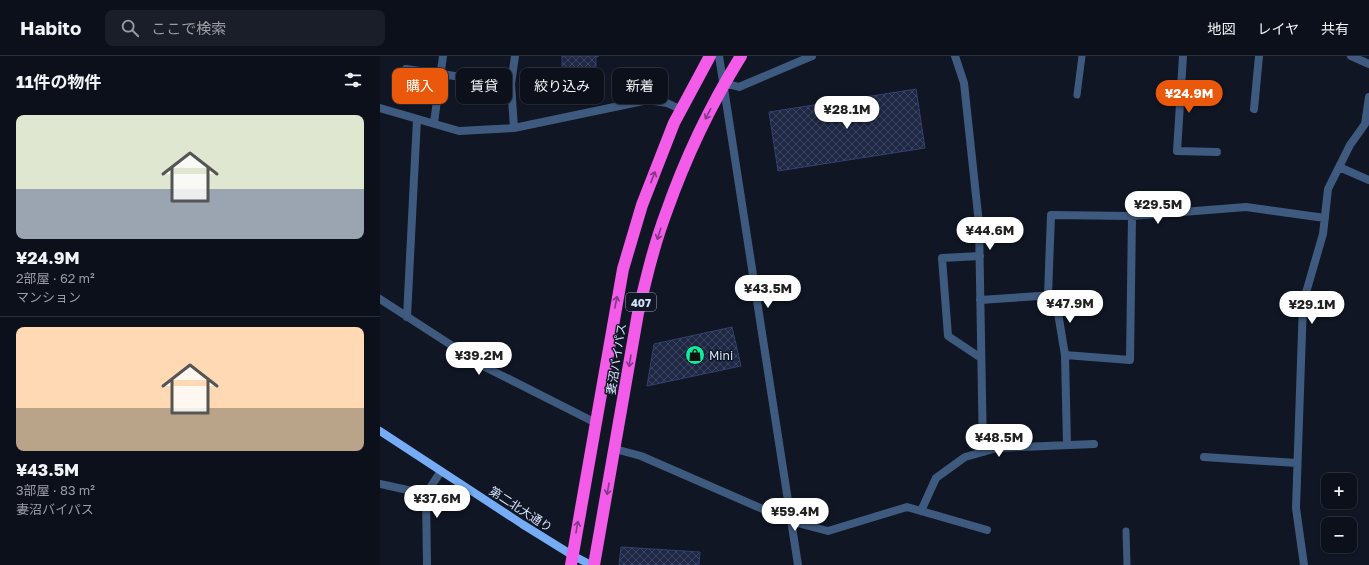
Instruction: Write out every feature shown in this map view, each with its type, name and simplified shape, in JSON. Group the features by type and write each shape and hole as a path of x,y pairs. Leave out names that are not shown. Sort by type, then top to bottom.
{"highway":[{"name":"妻沼バイパス","path":"571,560 623,268 642,205 674,123 710,56"},
{"name":"妻沼バイパス","path":"592,565 615,449 638,313 663,220 697,137 724,83 741,56"}],"street":[{"path":"441,68 443,56"},
{"path":"512,77 515,56"},
{"path":"719,56 798,565"},
{"path":"724,83 739,87 812,56"},
{"path":"955,56 964,83 979,224 983,452"},
{"path":"1183,56 1177,151 1217,152"},
{"path":"1254,109 1259,56"},
{"path":"1351,56 1369,64"},
{"path":"1304,565 1296,508 1302,303 1323,234 1328,189 1350,145 1365,124 1369,97"},
{"path":"512,99 514,128"},
{"path":"380,108 459,131 514,128 648,100 667,103 682,110"},
{"path":"434,123 436,104"},
{"path":"407,317 417,119"},
{"path":"1339,167 1369,180"},
{"path":"1048,295 1051,215 1132,216 1246,207 1325,218"},
{"path":"1065,355 1130,360 1132,216"},
{"path":"980,256 942,258 948,336 981,358"},
{"path":"980,300 1055,294 1065,355 1067,446"},
{"path":"380,299 485,368 596,423"},
{"name":"第二北大通り","path":"380,431 522,524 571,560 592,565"},
{"path":"921,511 936,478 965,457 997,448 1094,444"},
{"path":"615,449 641,456 790,521 828,530 907,507 987,530"},
{"path":"1204,457 1297,463"},
{"path":"427,565 426,494 441,471"},
{"path":"380,484 426,494"}],"lane":[{"path":"1076,95 1082,56"},
{"path":"1126,531 1127,565"}],"building":[{"path":"562,56 599,56 596,57 596,68 562,68"},
{"path":"916,89 925,148 778,171 769,112"},
{"name":"Mini","path":"732,327 741,366 647,386 654,344"},
{"path":"621,547 700,552 699,565 619,565"}],"place":[{"name":"Mini","path":"695,355"}]}
